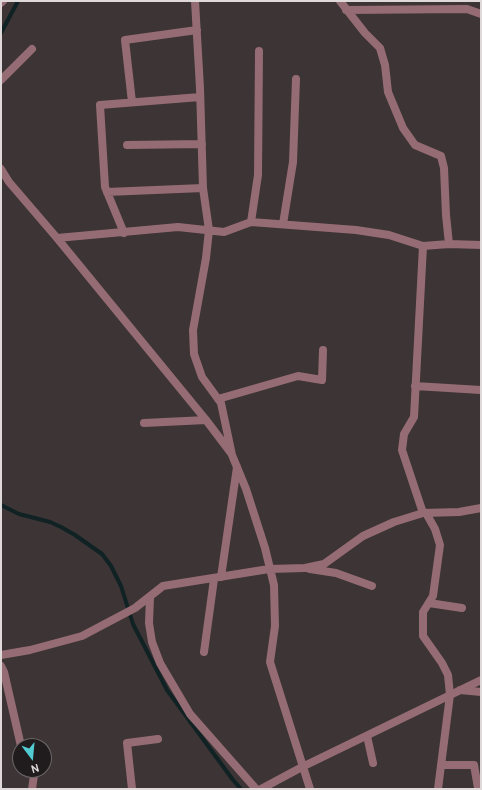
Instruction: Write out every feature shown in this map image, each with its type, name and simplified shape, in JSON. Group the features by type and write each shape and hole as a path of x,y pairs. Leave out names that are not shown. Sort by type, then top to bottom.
{"street":[{"path":"195,1 203,188 209,230 206,258 193,330 194,354 202,377 221,403 232,455"},
{"path":"340,1 365,33 380,48 385,65 388,92 403,128 415,146 441,156 444,168 449,244"},
{"path":"346,10 467,9 481,14"},
{"path":"132,102 125,40 197,30"},
{"path":"1,80 32,49"},
{"path":"251,222 258,175 259,51"},
{"path":"283,224 294,162 296,79"},
{"path":"124,233 105,187 100,105 200,97"},
{"path":"127,145 202,144"},
{"path":"1,169 9,182 57,238 206,420 232,455 246,489 263,540 274,585 275,626 270,662 310,789"},
{"path":"107,192 203,188"},
{"path":"57,238 178,227 224,232 251,222 356,230 389,235 423,246 449,244 481,245"},
{"path":"423,246 414,417 404,434 402,450 425,513 435,529 440,545 433,596 423,612 423,636 442,663 448,675 450,695 438,789"},
{"path":"218,399 298,376 322,380 323,350"},
{"path":"415,386 481,390"},
{"path":"144,422 206,420"},
{"path":"204,652 237,466"},
{"path":"1,655 30,650 82,636 135,608 163,586 270,569 305,568 324,564 364,536 394,522 425,513 459,512 481,508"},
{"path":"305,568 336,573 372,586"},
{"path":"150,597 149,623 152,642 160,663 190,714 256,789"},
{"path":"429,603 462,608"},
{"path":"1,666 4,672 19,738"},
{"path":"261,789 302,767 481,680"},
{"path":"460,690 481,692"},
{"path":"367,736 373,763"},
{"path":"132,789 127,743 158,738"},
{"path":"441,765 474,765 478,788"},
{"path":"32,789 34,778"}],"waterway":[{"path":"1,33 18,1"},
{"path":"1,505 19,514 50,522 61,527 102,554 111,566 121,586 133,624 167,690 241,789"}]}
